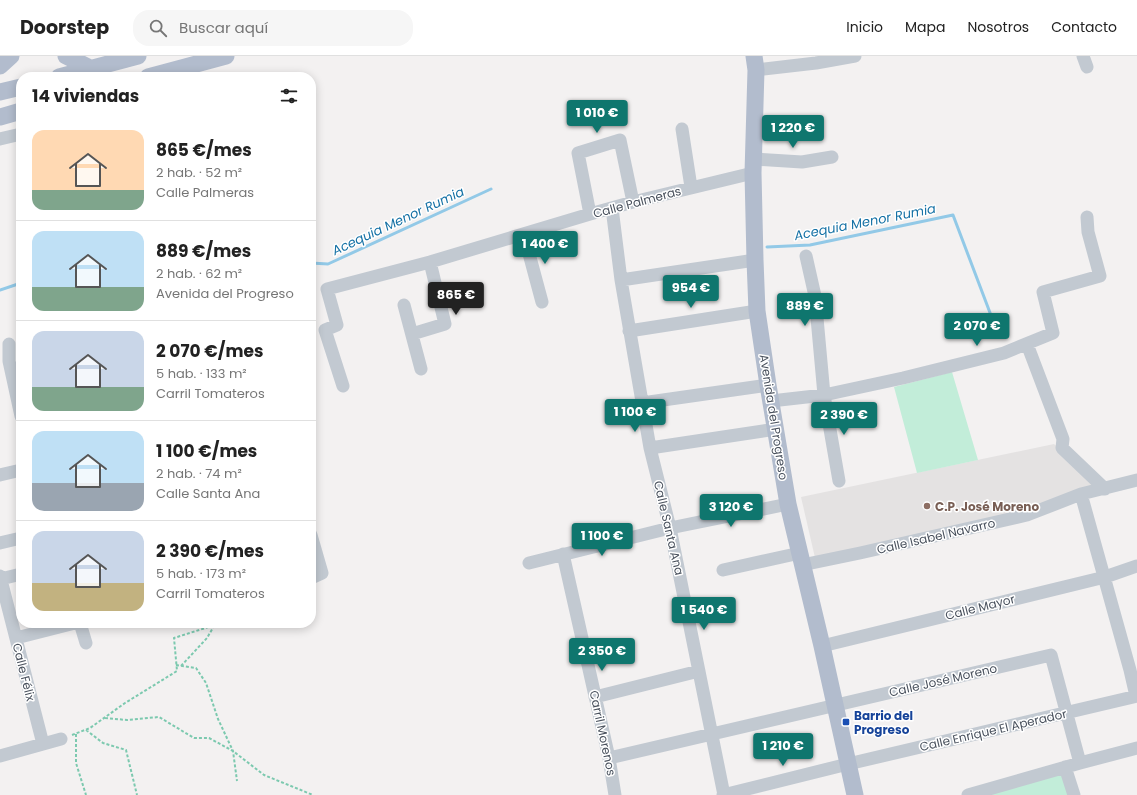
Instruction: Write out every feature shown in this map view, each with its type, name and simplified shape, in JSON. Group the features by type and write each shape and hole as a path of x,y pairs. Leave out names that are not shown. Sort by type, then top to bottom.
{"main road":[{"path":"66,56 92,69"},
{"path":"80,72 138,56"},
{"path":"167,72 226,56"},
{"name":"Avenida del Progreso","path":"755,63 754,260 757,311 788,504 822,646 855,795"},
{"path":"0,92 16,88"},
{"path":"0,117 16,112"}],"street":[{"path":"755,63 816,63 855,56"},
{"path":"682,129 691,187"},
{"path":"0,139 16,135"},
{"path":"590,214 578,153 620,140 633,202"},
{"name":"Calle Palmeras","path":"343,386 325,330 337,325 327,289 430,262 590,214 691,187 754,166 802,162 832,157"},
{"name":"Calle Santa Ana","path":"612,208 629,331 650,448 670,528 724,795"},
{"path":"771,402 824,395 903,378 1004,353 1054,333 1043,292 1100,276 1088,232 1087,217"},
{"path":"524,234 542,302"},
{"path":"806,256 815,296 824,395 839,481"},
{"path":"621,280 754,260"},
{"path":"412,334 445,324 430,262"},
{"path":"404,305 422,368"},
{"path":"629,331 757,311"},
{"path":"8,344 9,361 16,393"},
{"path":"1027,344 1063,439 1062,448 1105,489"},
{"path":"642,402 768,385"},
{"path":"650,448 776,429"},
{"path":"0,475 16,471"},
{"name":"Calle Isabel Navarro","path":"723,570 801,559 860,553 1027,515 1081,494 1137,480"},
{"path":"1081,494 1137,696"},
{"path":"529,563 670,528 788,504"},
{"path":"0,543 16,539"},
{"path":"316,553 322,574 316,576"},
{"name":"Carril Morenos","path":"563,554 609,758 615,795"},
{"name":"Calle Mayor","path":"822,646 1104,577 1137,566"},
{"path":"0,578 16,575"},
{"name":"Calle Félix","path":"0,578 42,744"},
{"path":"16,638 55,628"},
{"path":"82,628 86,643"},
{"name":"Calle José Moreno","path":"609,758 712,736 835,705 1051,655 1067,712"},
{"path":"595,697 699,671"},
{"name":"Calle Enrique El Aperador","path":"724,795 848,764 1137,696"},
{"path":"1067,712 1080,763"},
{"path":"0,756 61,739"},
{"path":"975,794 1065,767 1137,748"},
{"path":"1065,767 1074,795"}],"path":[{"path":"61,739 90,728 125,703 177,671 174,638 207,628"},
{"path":"181,666 207,638 213,628"},
{"path":"176,665 196,668 206,683 218,719 233,751 237,782"},
{"path":"105,718 127,720 159,717 194,738 209,738 233,751 264,775 313,795"},
{"path":"86,730 103,743 126,750 137,795"},
{"path":"76,734 76,762 86,795"}],"shaded area":[{"name":"C.P. José Moreno","path":"1054,444 1105,489 1027,515 816,562 801,497"}],"green space":[{"path":"952,372 978,460 917,473 894,387"},
{"path":"1065,767 1074,795 979,795"}],"waterway":[{"name":"Acequia Menor Rumia","path":"316,263 328,264 491,189"},
{"name":"Acequia Menor Rumia","path":"767,247 810,245 953,215 992,318"},
{"name":"Acequia Menor Rumia","path":"0,290 16,285"}],"place":[{"name":"C.P. José Moreno","path":"927,506"},
{"name":"Barrio del Progreso","path":"846,722"}]}
